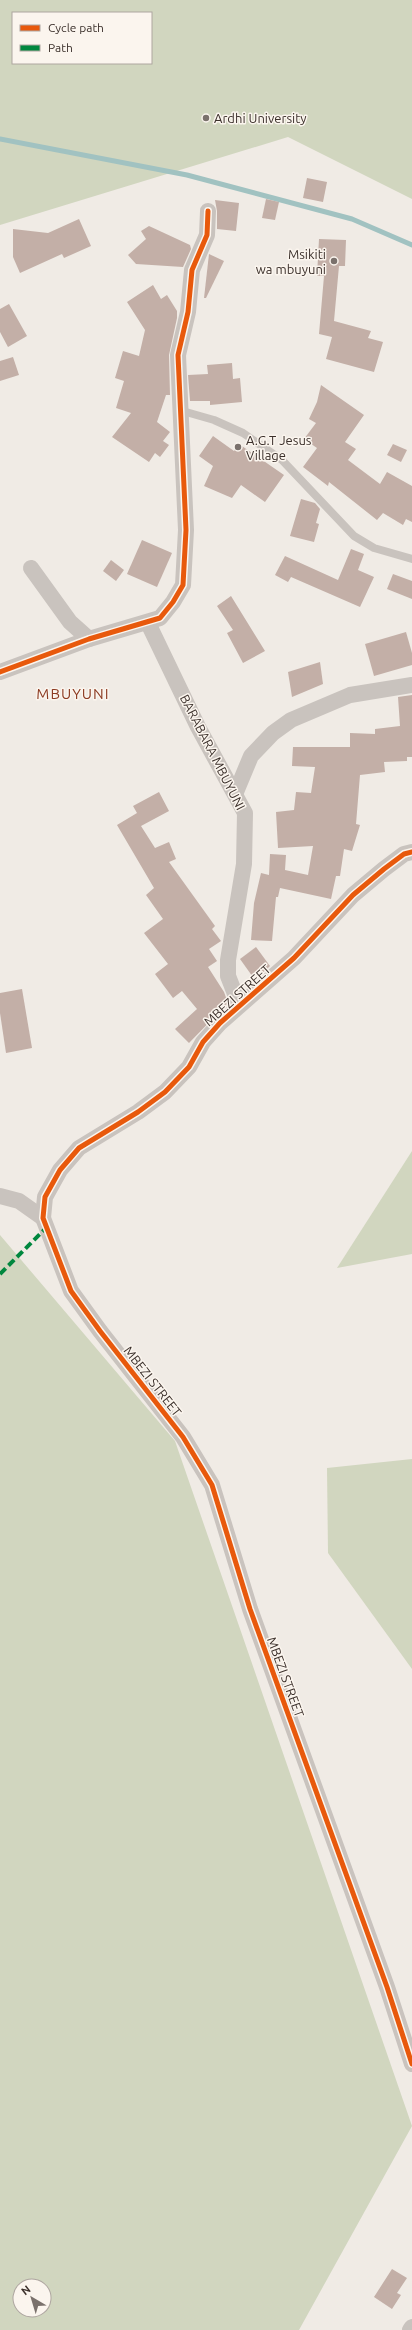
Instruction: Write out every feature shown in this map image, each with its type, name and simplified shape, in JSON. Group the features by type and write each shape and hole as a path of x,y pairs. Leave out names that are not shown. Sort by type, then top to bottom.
{"street":[{"path":"0,672 89,639 160,618 184,585 186,530 179,410 178,378 180,339 188,312 192,270 207,235 208,211"},
{"path":"31,568 61,610 89,639"},
{"name":"BARABARA MBUYUNI","path":"148,622 198,727 236,792 246,813 246,840 241,890 228,960 228,976 239,1004"},
{"path":"236,792 251,756 273,733 291,720 350,696 412,685"},
{"name":"MBEZI STREET","path":"412,852 404,854 353,895 294,958 261,988 239,1004 203,1042 189,1067 165,1092 138,1112 79,1148 60,1170 45,1198 43,1218 71,1291 100,1331 183,1437 212,1485 250,1609 387,1987 412,2064"},
{"path":"0,1196 19,1201 43,1218"}],"lane":[{"path":"179,410 214,420 243,433 282,460 354,536 374,548 412,559"}],"green space":[{"name":"Ardhi University","path":"0,0 412,0 412,199 288,137 0,225"},
{"path":"412,1151 412,1254 337,1268"},
{"path":"0,1235 175,1441 412,2126 299,2330 0,2330"},
{"path":"412,1459 412,1669 328,1553 327,1468"}],"building":[{"path":"307,178 327,182 323,202 303,198"},
{"path":"266,199 279,202 275,220 262,218"},
{"path":"215,200 239,203 236,231 217,229 217,211"},
{"path":"79,219 91,246 64,258 62,254 20,273 13,257 13,229 48,233"},
{"path":"149,226 190,245 191,249 183,267 136,264 128,255 146,239 141,231"},
{"path":"319,239 346,240 345,266 339,266 334,321 371,331 368,338 383,342 374,372 326,359 332,337 319,334 324,276 317,276"},
{"path":"209,254 224,261 206,298 204,298"},
{"path":"153,285 161,299 167,295 177,311 177,318 169,355 170,395 166,395 157,422 170,432 163,441 169,445 160,457 155,453 149,462 112,437 131,413 116,408 124,381 115,378 123,351 139,356 145,330 127,302"},
{"path":"9,304 27,336 8,347 0,332 0,309"},
{"path":"13,357 19,375 0,381 0,361"},
{"path":"232,363 233,379 240,378 242,402 210,405 210,401 190,401 188,375 208,374 207,365"},
{"path":"321,385 364,415 345,442 356,449 348,460 380,484 387,472 412,486 412,522 406,519 403,525 383,513 377,520 329,482 328,486 303,467 317,448 304,439 316,423 309,419 317,402"},
{"path":"213,436 234,451 239,444 284,475 265,502 241,485 232,498 204,486 213,466 199,456"},
{"path":"393,444 407,450 401,462 387,455"},
{"path":"301,499 315,503 320,509 316,523 319,524 314,542 290,536"},
{"path":"142,540 172,553 157,587 127,574"},
{"path":"351,549 364,554 358,570 374,577 360,607 291,577 288,582 275,575 285,556 338,580"},
{"path":"111,560 124,570 116,581 103,571"},
{"path":"393,574 412,581 412,599 387,589"},
{"path":"231,596 265,651 243,663 227,633 233,630 217,606"},
{"path":"406,632 412,653 412,665 374,676 365,644"},
{"path":"320,662 323,684 292,697 288,672"},
{"path":"412,695 412,757 407,757 407,761 384,762 385,772 360,775 356,824 360,825 352,851 344,849 340,876 336,876 331,899 280,888 278,897 276,897 272,941 251,940 254,903 261,873 269,875 270,854 286,855 285,870 308,875 313,846 278,848 276,812 294,810 296,792 311,793 315,767 292,766 293,747 350,747 350,733 375,734 375,729 400,726 398,697"},
{"path":"159,792 169,811 141,826 155,848 169,842 176,859 169,862 215,926 212,929 221,941 209,949 217,961 208,967 224,992 228,1003 189,1043 175,1029 197,1009 182,991 173,998 155,974 168,964 144,933 163,919 146,895 154,888 117,825 137,813 133,806"},
{"path":"256,947 270,966 255,980 240,959"},
{"path":"22,989 32,1048 6,1053 0,1013 0,993"},
{"path":"392,2269 407,2278 397,2293 401,2295 392,2309 374,2297"}],"waterway":[{"path":"0,139 187,175 352,219 412,245"}],"marked path":[{"path":"0,1274 46,1228"}],"cycle path":[{"path":"0,672 89,639 160,618 173,602 183,585 186,530 178,355 188,312 192,270 207,235 208,211"},
{"path":"412,852 404,854 353,895 294,958 220,1023 203,1042 189,1067 165,1092 138,1112 79,1148 60,1170 45,1197 43,1218 71,1291 100,1331 183,1437 212,1485 250,1609 387,1987 412,2064"}],"place":[{"name":"Ardhi University","path":"206,118"},
{"name":"Msikiti wa mbuyuni","path":"334,261"},
{"name":"A.G.T Jesus Village","path":"238,447"}],"district":[{"name":"MBUYUNI","path":"73,693"}]}
